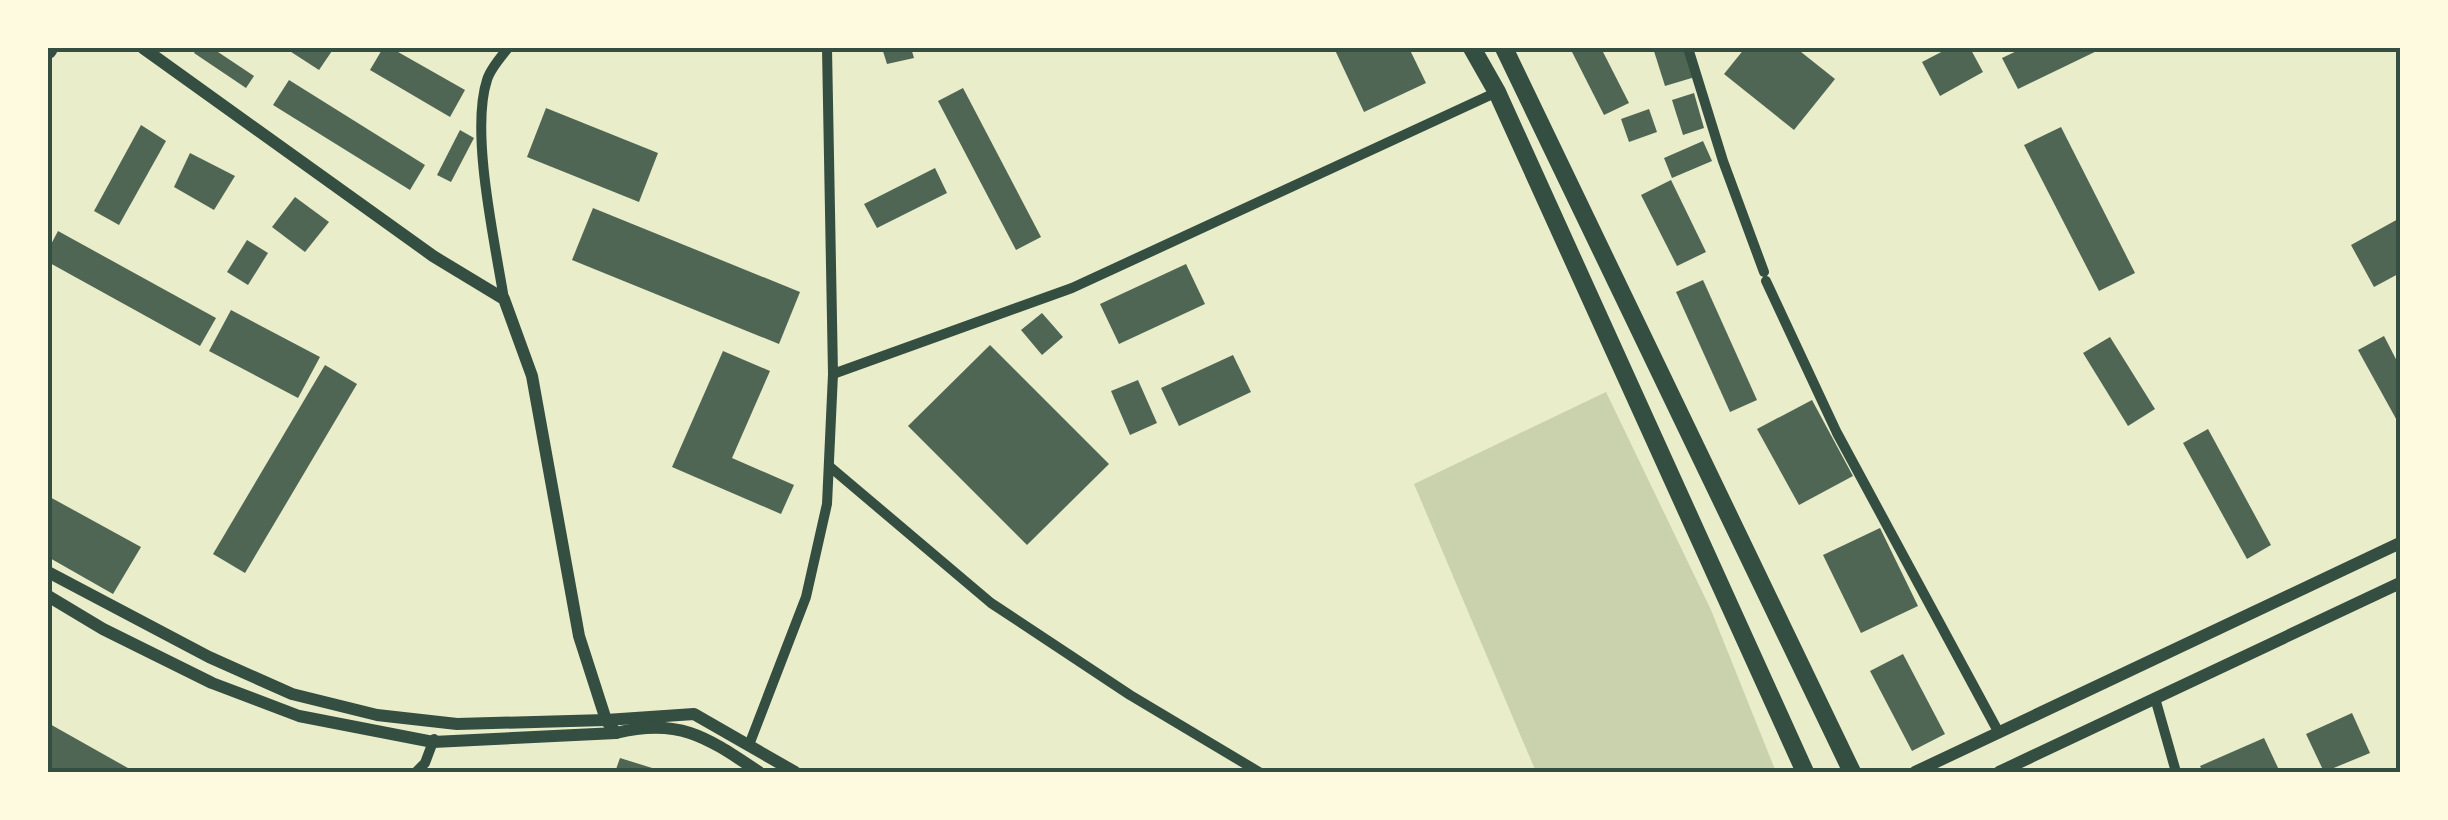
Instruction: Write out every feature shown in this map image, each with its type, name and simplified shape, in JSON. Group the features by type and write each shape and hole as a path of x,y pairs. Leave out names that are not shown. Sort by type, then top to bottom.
{"main road":[{"path":"1472,48 1497,92 1805,772"},
{"path":"1504,48 1852,772"}],"street":[{"path":"143,48 432,256 504,299"},
{"path":"508,48 487,78 483,112 485,181 504,299 532,376 578,636 606,720 616,733"},
{"path":"749,745 806,597 826,504 833,374 827,48"},
{"path":"1688,48 1765,276 1837,433 1999,733"},
{"path":"833,374 1072,288 1497,92"},
{"path":"828,466 990,603 1130,695 1258,772"},
{"path":"1915,772 2400,543"},
{"path":"48,572 209,657 292,694 377,715 457,724 694,714 795,772"},
{"path":"1999,772 2400,583"},
{"path":"48,596 212,683 299,716 433,740 616,733 639,727 677,730 704,736 759,772"},
{"path":"2156,698 2176,772"},
{"path":"416,772 425,763 433,740"}],"green space":[{"path":"1606,392 1711,610 1776,772 1536,772 1414,484"}],"building":[{"path":"197,48 212,48 254,76 246,88 194,53"},
{"path":"285,48 334,48 319,70"},
{"path":"383,48 391,48 465,90 450,117 370,70"},
{"path":"882,48 911,48 914,58 887,64"},
{"path":"1334,48 1409,48 1426,83 1364,112"},
{"path":"1570,48 1601,48 1629,103 1604,115"},
{"path":"1653,48 1687,48 1695,77 1665,86"},
{"path":"1745,48 1796,48 1835,79 1794,130 1724,74"},
{"path":"1949,48 1970,48 1983,72 1940,96 1922,62"},
{"path":"2023,48 2103,48 2018,89 2002,58"},
{"path":"289,80 425,165 410,190 273,105"},
{"path":"963,88 1041,237 1016,250 938,101"},
{"path":"1694,93 1704,128 1683,135 1672,100"},
{"path":"546,108 658,153 639,202 527,157"},
{"path":"1649,109 1657,132 1629,142 1621,119"},
{"path":"141,125 166,141 119,225 94,211"},
{"path":"2061,127 2135,273 2099,291 2024,145"},
{"path":"460,130 474,138 451,182 437,175"},
{"path":"1703,141 1712,161 1672,178 1664,158"},
{"path":"190,153 235,176 214,210 174,187"},
{"path":"935,168 947,193 877,228 864,204"},
{"path":"1671,180 1706,252 1677,266 1641,195"},
{"path":"295,197 329,222 305,252 272,227"},
{"path":"593,208 800,292 779,344 572,260"},
{"path":"2400,218 2400,273 2374,287 2351,245"},
{"path":"58,231 216,318 200,346 48,262 48,250"},
{"path":"247,240 268,253 248,285 227,272"},
{"path":"1186,264 1205,304 1119,344 1100,304"},
{"path":"1703,280 1757,400 1730,412 1676,292"},
{"path":"231,310 320,357 298,398 209,351"},
{"path":"1042,313 1063,337 1042,355 1021,330"},
{"path":"2384,336 2400,367 2400,426 2358,350"},
{"path":"2110,337 2155,409 2128,426 2083,353"},
{"path":"990,345 1109,464 1027,545 908,426"},
{"path":"723,351 770,371 732,458 794,485 781,514 672,467"},
{"path":"1233,355 1251,392 1179,426 1161,388"},
{"path":"325,365 357,384 245,573 213,554"},
{"path":"1138,380 1157,423 1130,435 1111,391"},
{"path":"1812,400 1853,476 1799,505 1757,429"},
{"path":"2208,429 2271,545 2247,559 2183,443"},
{"path":"48,496 141,547 113,594 48,557"},
{"path":"1880,528 1918,606 1861,633 1823,555"},
{"path":"1903,654 1945,734 1912,751 1870,671"},
{"path":"2352,713 2370,753 2324,772 2306,734"},
{"path":"48,723 135,772 48,772"},
{"path":"2264,738 2279,770 2203,772 2200,766"},
{"path":"620,758 665,772 615,772"}]}
